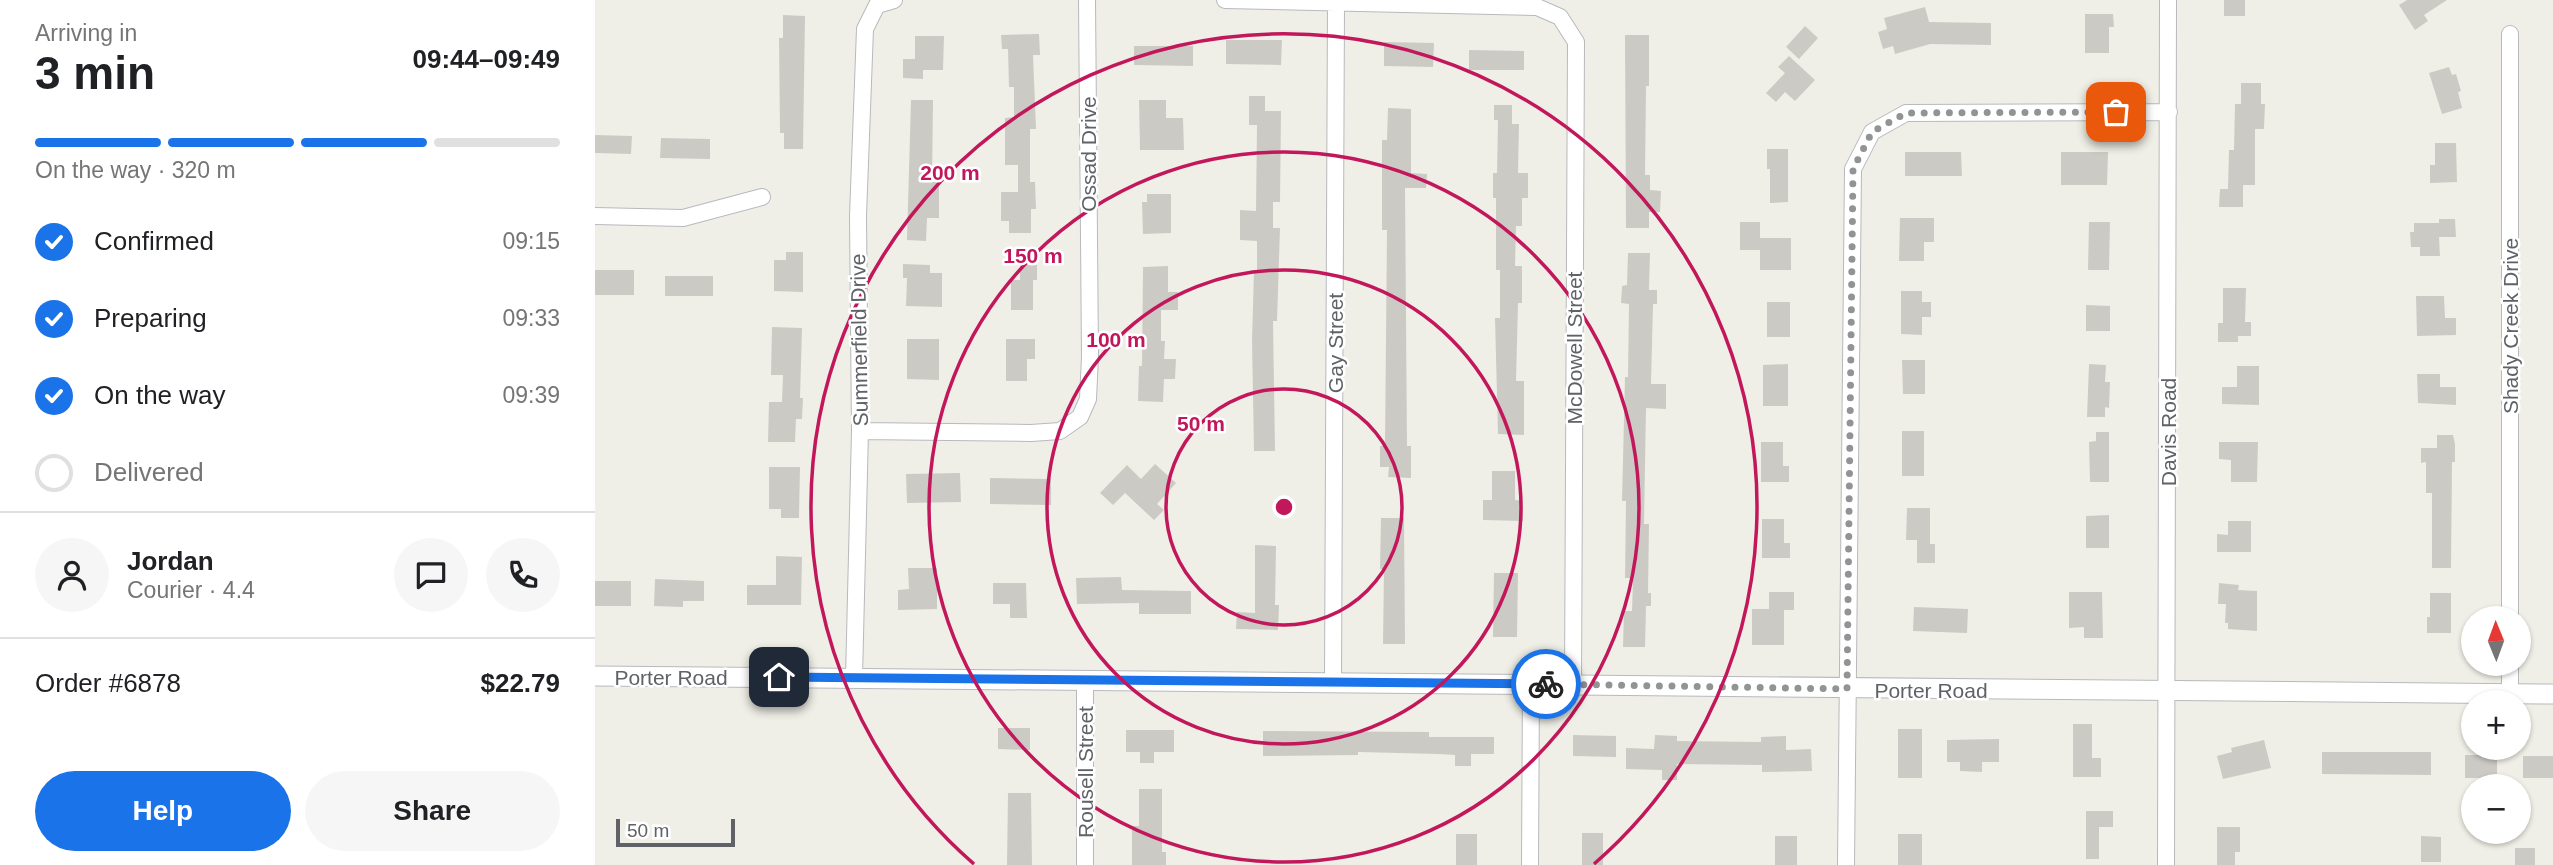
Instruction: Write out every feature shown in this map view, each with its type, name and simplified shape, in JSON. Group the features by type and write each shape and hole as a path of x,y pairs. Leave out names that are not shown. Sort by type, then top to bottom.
{"street":[{"name":"Summerfield Drive","path":"854,678 860,431 857,216 865,29 877,5 894,0"},
{"name":"Ossad Drive","path":"860,431 1031,433 1060,430 1080,417 1088,399 1090,357 1087,0"},
{"path":"1224,0 1336,4"},
{"name":"Davis Road","path":"2166,865 2168,0"},
{"name":"McDowell Street","path":"1336,4 1537,7 1560,17 1576,42 1573,684"},
{"name":"Gay Street","path":"1333,682 1336,4"},
{"name":"Shady Creek Drive","path":"2510,34 2510,606"},
{"path":"1846,865 1853,169 1872,132 1906,113 2169,112"},
{"path":"595,216 683,218 762,197"},
{"name":"Porter Road","path":"595,676 2461,694"},
{"name":"Rousell Street","path":"1085,680 1085,865"},
{"path":"1530,865 1531,684"},
{"name":"Porter Road","path":"2531,694 2553,694"}],"building":[{"path":"2224,0 2245,0 2245,16 2224,16"},
{"path":"2407,0 2447,0 2424,15 2428,21 2415,30 2399,5"},
{"path":"1925,7 1929,22 1991,23 1991,45 1930,44 1895,54 1893,46 1883,49 1878,32 1887,29 1884,18"},
{"path":"2085,14 2113,14 2114,27 2109,27 2109,53 2085,53"},
{"path":"783,15 805,16 803,149 784,149 784,133 780,133 779,38 783,38"},
{"path":"1805,26 1818,38 1799,59 1786,47"},
{"path":"1039,34 1040,55 1033,55 1036,129 1030,129 1030,182 1035,182 1036,209 1031,209 1031,233 1009,233 1009,221 1001,221 1001,192 1018,192 1018,165 1005,165 1005,118 1014,117 1014,87 1009,87 1008,49 1002,49 1001,35"},
{"path":"1625,35 1649,35 1645,175 1650,175 1650,190 1661,191 1660,212 1649,212 1649,228 1626,228"},
{"path":"915,36 944,36 943,70 923,70 923,79 903,78 903,59 915,59"},
{"path":"1226,40 1282,40 1281,65 1226,64"},
{"path":"1384,42 1434,43 1433,67 1384,66"},
{"path":"1134,46 1193,46 1193,66 1134,65"},
{"path":"1469,50 1524,51 1524,70 1469,70"},
{"path":"1789,56 1815,80 1795,101 1785,92 1776,102 1766,93 1785,73 1778,67"},
{"path":"2449,67 2452,75 2456,74 2462,108 2442,114 2429,73"},
{"path":"2241,83 2261,83 2261,104 2265,104 2264,129 2255,129 2255,185 2243,185 2243,207 2219,207 2220,189 2228,189 2229,150 2234,150 2235,104 2241,104"},
{"path":"1249,96 1265,96 1265,111 1281,111 1280,202 1273,202 1273,228 1280,228 1277,321 1273,321 1275,451 1254,451 1252,340 1257,241 1240,240 1240,210 1256,211 1257,125 1249,125"},
{"path":"911,100 933,100 932,182 939,182 939,218 927,218 926,241 907,240"},
{"path":"1139,100 1166,100 1166,118 1183,118 1184,150 1140,150"},
{"path":"1494,105 1512,105 1512,124 1519,124 1518,173 1528,173 1528,198 1522,198 1522,226 1516,226 1515,266 1522,266 1516,381 1524,381 1524,435 1498,434 1495,318 1500,318 1500,270 1496,270 1496,198 1493,198 1493,173 1497,173 1498,120 1494,120"},
{"path":"1388,108 1411,109 1411,173 1427,174 1426,188 1405,188 1407,446 1411,446 1411,478 1388,477 1389,467 1380,467 1380,446 1385,446 1387,230 1382,230 1382,140 1387,140"},
{"path":"595,135 632,136 631,154 595,153"},
{"path":"661,138 710,139 710,159 660,158"},
{"path":"2435,143 2456,143 2457,182 2430,183 2430,165 2435,165"},
{"path":"1767,149 1788,149 1788,202 1770,203"},
{"path":"1905,152 1961,152 1962,176 1905,176"},
{"path":"2061,152 2108,152 2107,185 2061,185"},
{"path":"1147,194 1171,194 1171,233 1143,234 1142,202 1147,202"},
{"path":"1900,218 1934,218 1934,242 1924,242 1924,261 1899,261"},
{"path":"2439,219 2455,219 2456,237 2439,237 2440,256 2420,256 2420,247 2411,247 2410,232 2414,232 2414,223 2439,223"},
{"path":"1740,222 1760,222 1760,238 1791,238 1791,270 1760,270 1760,250 1740,250"},
{"path":"2089,222 2110,222 2109,270 2088,270"},
{"path":"786,252 803,252 803,292 774,291 774,260 786,260"},
{"path":"1628,253 1650,253 1649,290 1657,290 1657,304 1653,304 1651,384 1666,384 1666,409 1646,408 1644,524 1649,524 1648,593 1651,593 1651,606 1646,606 1645,647 1623,647 1624,611 1632,611 1633,578 1625,578 1626,501 1622,501 1629,304 1621,303 1622,286 1627,285"},
{"path":"903,264 930,265 930,273 942,273 942,307 906,306 907,278 903,278"},
{"path":"1020,265 1037,265 1037,280 1033,280 1033,310 1011,310 1011,280 1020,280"},
{"path":"1168,266 1168,292 1178,292 1178,310 1161,310 1161,341 1165,341 1164,359 1176,359 1175,379 1164,379 1163,402 1138,401 1139,366 1142,366 1143,267"},
{"path":"595,270 634,270 634,295 595,295"},
{"path":"665,276 713,276 713,296 665,296"},
{"path":"2223,288 2246,288 2245,322 2251,322 2251,336 2238,336 2238,342 2218,342 2218,323 2223,323"},
{"path":"1901,291 1922,291 1922,302 1931,302 1931,317 1922,317 1922,335 1901,334"},
{"path":"2416,296 2444,296 2445,318 2456,318 2456,335 2417,336"},
{"path":"1767,302 1790,302 1790,337 1767,337"},
{"path":"2086,305 2110,306 2110,331 2086,331"},
{"path":"772,327 802,328 802,419 796,419 795,442 768,442 769,402 782,402 783,375 771,375"},
{"path":"907,339 939,339 939,380 907,379"},
{"path":"1006,339 1035,339 1035,359 1027,359 1027,381 1006,381"},
{"path":"1902,360 1925,360 1925,394 1903,394"},
{"path":"1788,364 1788,406 1763,406 1763,365"},
{"path":"2089,364 2106,365 2105,382 2110,382 2109,408 2105,407 2105,417 2087,417"},
{"path":"2237,366 2259,366 2259,405 2222,404 2222,387 2237,387"},
{"path":"2417,374 2440,374 2440,387 2456,387 2456,405 2418,403"},
{"path":"1902,431 1924,431 1924,476 1902,476"},
{"path":"2096,432 2109,432 2109,482 2090,482 2089,442 2096,441"},
{"path":"2437,435 2453,435 2455,444 2455,462 2452,462 2451,568 2432,568 2432,493 2426,493 2426,462 2421,463 2421,448 2437,448"},
{"path":"1761,442 1783,442 1783,466 1789,466 1789,482 1761,482"},
{"path":"2219,442 2258,442 2257,482 2231,482 2231,460 2219,459"},
{"path":"1155,464 1176,483 1157,504 1164,510 1154,520 1125,493 1113,505 1100,493 1127,465 1141,479"},
{"path":"769,467 800,467 799,518 781,518 781,509 769,509"},
{"path":"1492,471 1515,471 1515,500 1523,501 1523,521 1483,520 1483,500 1492,500"},
{"path":"960,473 961,502 907,503 906,474"},
{"path":"990,478 1051,479 1051,505 990,504"},
{"path":"1907,508 1930,508 1930,544 1935,544 1935,563 1917,563 1917,540 1906,540"},
{"path":"2109,515 2109,548 2086,548 2086,516"},
{"path":"1381,518 1404,518 1405,644 1383,644 1384,569 1380,569"},
{"path":"1762,519 1784,519 1784,543 1790,543 1790,558 1762,558"},
{"path":"2228,521 2251,521 2251,552 2217,552 2217,534 2228,535"},
{"path":"1255,545 1276,546 1275,605 1279,605 1278,630 1236,629 1237,612 1255,613"},
{"path":"776,556 802,557 801,605 747,605 747,585 776,585"},
{"path":"908,568 937,568 937,609 898,610 898,590 909,589"},
{"path":"1494,573 1518,573 1517,637 1493,637"},
{"path":"1121,577 1122,590 1191,591 1191,614 1139,614 1139,603 1077,604 1076,578"},
{"path":"655,579 704,581 704,601 683,601 683,607 654,606"},
{"path":"595,581 631,581 631,606 595,606"},
{"path":"993,583 1026,583 1027,618 1010,618 1010,604 993,604"},
{"path":"2219,583 2239,585 2238,590 2257,591 2257,631 2228,629 2228,623 2225,623 2226,604 2218,604"},
{"path":"1769,592 1794,592 1794,610 1784,610 1784,645 1752,645 1752,609 1769,609"},
{"path":"2069,592 2102,592 2103,638 2084,638 2084,627 2069,628"},
{"path":"2430,593 2451,593 2451,633 2427,633"},
{"path":"1914,607 1968,609 1967,633 1913,631"},
{"path":"2073,724 2092,724 2092,758 2101,758 2101,777 2073,777"},
{"path":"998,728 1030,728 1030,750 998,749"},
{"path":"1898,729 1922,729 1922,778 1898,778"},
{"path":"1126,730 1174,730 1174,752 1154,752 1154,763 1140,763 1140,752 1126,752"},
{"path":"1263,731 1429,732 1429,737 1494,737 1494,754 1471,754 1471,766 1455,766 1455,755 1438,754 1358,752 1358,755 1263,756"},
{"path":"1573,735 1616,736 1616,757 1573,756"},
{"path":"1655,735 1677,736 1677,741 1761,742 1761,737 1786,736 1786,750 1811,749 1812,771 1762,772 1762,765 1677,764 1677,780 1662,780 1662,770 1626,769 1626,748 1654,749"},
{"path":"1999,739 1999,762 1982,762 1982,772 1960,771 1960,762 1947,762 1947,740"},
{"path":"2264,740 2271,768 2223,779 2217,756 2232,752 2231,748"},
{"path":"2322,752 2431,752 2431,775 2322,774"},
{"path":"2531,756 2553,756 2553,778 2531,778 2531,774 2523,774 2523,760 2531,760"},
{"path":"2465,760 2497,760 2497,774 2465,774"},
{"path":"1139,789 1162,789 1162,852 1166,852 1166,865 1132,865 1132,826 1139,826"},
{"path":"1008,793 1031,793 1032,865 1007,865"},
{"path":"2086,811 2113,811 2113,827 2099,827 2099,859 2086,859"},
{"path":"2217,827 2240,827 2240,852 2235,852 2235,865 2217,865"},
{"path":"1582,833 1603,833 1603,865 1582,865"},
{"path":"1456,834 1477,834 1477,865 1456,865"},
{"path":"1898,834 1922,834 1922,865 1898,865"},
{"path":"1775,836 1797,836 1797,865 1775,865"},
{"path":"2421,836 2441,837 2441,862 2421,862"},
{"path":"2515,848 2535,848 2535,865 2515,865"}],"way so far":[{"path":"1546,684 1847,689 1853,169 1872,132 1906,113 2116,112"}],"route":[{"path":"779,677 1546,684"}]}
